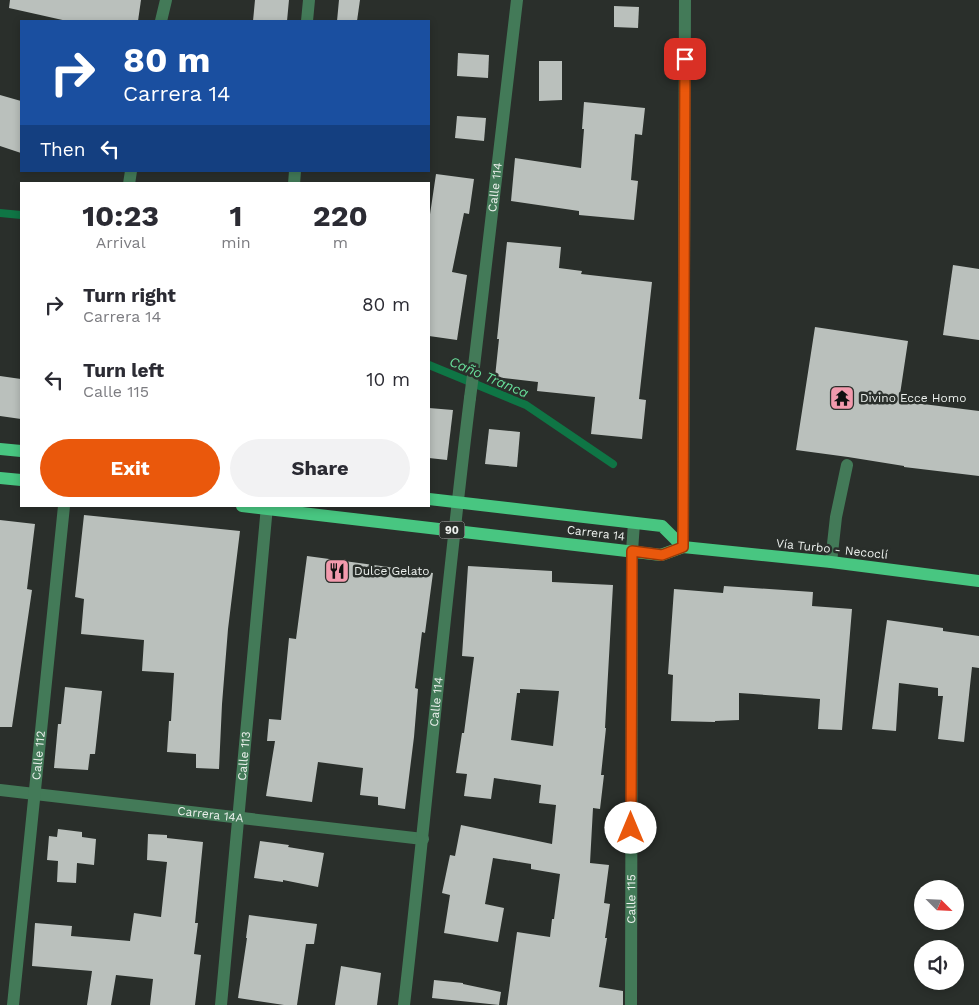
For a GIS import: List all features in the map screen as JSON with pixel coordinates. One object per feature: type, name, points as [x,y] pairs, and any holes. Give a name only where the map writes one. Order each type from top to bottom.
[{"type":"main road","points":[[0,449],[20,451]]},
{"type":"main road","points":[[0,478],[20,480]]},
{"type":"main road","name":"Carrera 14","points":[[266,508],[662,555],[683,547],[662,526],[430,499]]},
{"type":"main road","name":"Vía Turbo - Necoclí","points":[[683,547],[831,562],[979,581]]},
{"type":"street","points":[[161,20],[166,0]]},
{"type":"street","points":[[307,20],[309,0]]},
{"type":"street","name":"Calle 114","points":[[404,1005],[423,839],[457,502],[517,0]]},
{"type":"street","points":[[683,547],[685,0]]},
{"type":"street","points":[[831,562],[836,517],[846,465]]},
{"type":"street","name":"Calle 112","points":[[13,1005],[64,507]]},
{"type":"street","name":"Calle 113","points":[[221,1005],[266,508]]},
{"type":"street","name":"Calle 115","points":[[631,1005],[632,551],[634,523]]},
{"type":"street","name":"Carrera 14A","points":[[0,790],[423,839]]},
{"type":"building","points":[[10,0],[141,0],[138,20],[63,20],[9,8]]},
{"type":"building","points":[[255,0],[289,0],[287,20],[253,20]]},
{"type":"building","points":[[339,0],[360,0],[357,20],[337,20]]},
{"type":"building","points":[[614,6],[639,7],[638,28],[614,27]]},
{"type":"building","points":[[458,53],[489,55],[488,78],[457,76]]},
{"type":"building","points":[[539,61],[562,61],[562,100],[539,101]]},
{"type":"building","points":[[0,95],[20,101],[20,153],[0,146]]},
{"type":"building","points":[[584,102],[645,108],[642,135],[635,134],[631,180],[638,181],[634,220],[579,215],[579,211],[511,201],[515,158],[581,168]]},
{"type":"building","points":[[457,116],[486,118],[484,141],[455,138]]},
{"type":"building","points":[[436,174],[474,179],[469,214],[464,213],[452,272],[467,275],[457,340],[430,336],[430,214]]},
{"type":"building","points":[[507,242],[561,247],[559,268],[582,271],[581,274],[652,282],[639,399],[646,400],[642,439],[591,434],[595,397],[537,391],[538,382],[495,377]]},
{"type":"building","points":[[953,265],[979,269],[979,340],[943,335]]},
{"type":"building","points":[[815,327],[908,341],[899,401],[979,411],[979,476],[904,467],[796,450]]},
{"type":"building","points":[[0,376],[20,379],[20,419],[0,416]]},
{"type":"building","points":[[430,408],[453,410],[447,460],[430,458]]},
{"type":"building","points":[[489,429],[520,432],[517,467],[485,464]]},
{"type":"building","points":[[84,515],[240,531],[228,629],[219,769],[196,768],[196,754],[167,752],[174,673],[142,671],[144,640],[81,634],[84,599],[75,597]]},
{"type":"building","points":[[0,520],[35,524],[27,589],[32,590],[12,727],[0,727]]},
{"type":"building","points":[[307,556],[433,573],[425,633],[422,632],[415,688],[418,689],[405,809],[378,805],[378,797],[360,795],[363,768],[318,762],[312,802],[266,796],[275,741],[267,741],[269,719],[281,720],[289,638],[296,639]]},
{"type":"building","points":[[468,566],[552,571],[552,582],[613,585],[606,728],[601,775],[604,775],[600,809],[593,808],[590,863],[609,865],[604,903],[610,904],[599,987],[623,991],[623,1005],[507,1005],[517,932],[550,937],[560,874],[531,869],[531,864],[493,858],[485,904],[504,908],[498,942],[444,933],[450,895],[442,893],[450,855],[455,856],[461,825],[552,844],[556,805],[539,803],[541,785],[494,778],[491,799],[464,796],[467,774],[456,773],[462,733],[464,733],[474,657],[462,656]],"holes":[[[520,689],[559,691],[553,746],[511,740],[517,693],[520,693]]]},
{"type":"building","points":[[724,586],[813,592],[812,606],[852,609],[842,730],[818,729],[820,699],[739,693],[739,720],[715,722],[671,721],[673,675],[668,674],[674,589],[723,593]]},
{"type":"building","points":[[887,620],[943,628],[943,631],[979,636],[979,668],[972,667],[964,742],[938,739],[943,696],[938,696],[938,688],[899,683],[896,731],[872,729]]},
{"type":"building","points":[[65,687],[102,691],[95,754],[90,754],[88,770],[54,768],[58,724],[61,724]]},
{"type":"building","points":[[58,829],[82,832],[82,837],[96,839],[94,865],[77,863],[76,883],[57,882],[58,861],[47,860],[49,836],[57,837]]},
{"type":"building","points":[[148,834],[167,835],[167,838],[203,842],[195,923],[198,923],[194,954],[201,955],[195,1005],[150,1005],[153,979],[116,975],[111,1005],[87,1005],[92,971],[32,966],[35,923],[72,926],[71,936],[130,941],[134,913],[161,917],[167,862],[147,860]]},
{"type":"building","points":[[260,841],[324,853],[318,887],[283,880],[283,882],[254,878]]},
{"type":"building","points":[[249,915],[317,924],[314,944],[306,944],[297,1005],[284,1005],[238,998]]},
{"type":"building","points":[[341,966],[381,973],[377,1005],[335,1005]]},
{"type":"building","points":[[434,980],[463,983],[501,992],[499,1005],[432,998]]},
{"type":"waterway","name":"Caño Tranca","points":[[0,213],[20,215]]},
{"type":"waterway","name":"Caño Tranca","points":[[430,365],[526,405],[613,464]]},
{"type":"place","name":"Divino Ecce Homo","points":[[842,398]]},
{"type":"place","name":"Dulce Gelato","points":[[337,571]]},
{"type":"route","points":[[631,828],[632,551],[662,555],[683,547],[685,59]]}]
